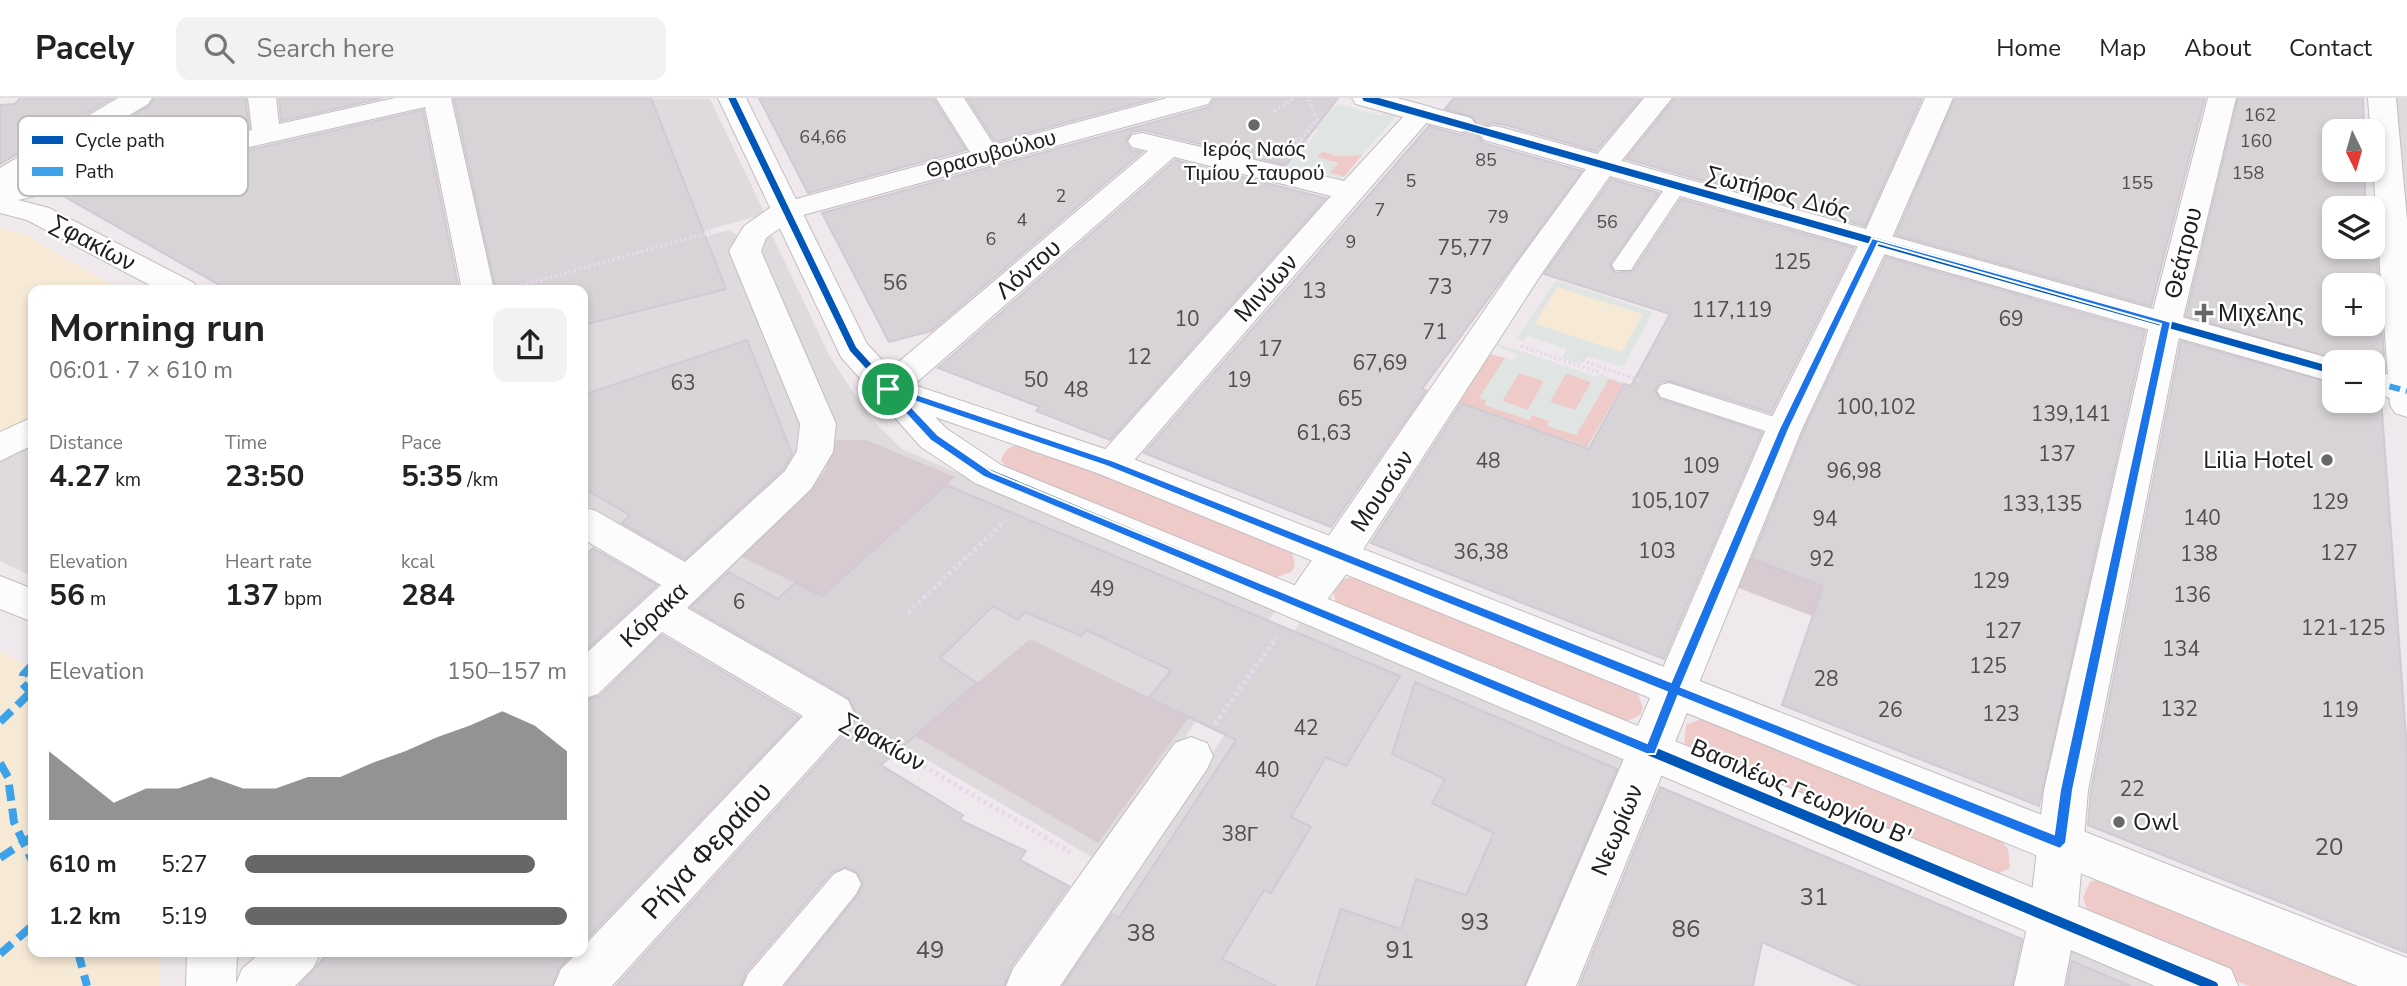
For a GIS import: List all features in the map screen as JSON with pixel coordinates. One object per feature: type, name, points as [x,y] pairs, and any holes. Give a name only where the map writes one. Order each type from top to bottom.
[{"type":"street","points":[[107,116],[138,98]]},
{"type":"street","points":[[262,98],[266,134]]},
{"type":"street","points":[[248,138],[431,98]]},
{"type":"street","points":[[437,98],[477,285]]},
{"type":"street","name":"Βασιλέως Γεωργίου Β'","points":[[732,98],[853,349],[934,438],[988,474],[2213,986]]},
{"type":"street","points":[[950,98],[986,154]]},
{"type":"street","name":"Θρασυβούλου","points":[[725,548],[798,480],[815,452],[818,438],[818,424],[745,251],[746,244],[756,230],[785,211],[1198,98]]},
{"type":"street","points":[[1366,98],[1461,124]]},
{"type":"street","name":"Μουσών","points":[[1301,605],[1339,555],[1491,331],[1528,270],[1604,164],[1658,98]]},
{"type":"street","name":"Νεωρίων","points":[[1551,986],[1784,429],[1876,240],[1939,98]]},
{"type":"street","name":"Θεάτρου","points":[[2039,986],[2053,919],[2066,790],[2166,322],[2222,98]]},
{"type":"street","points":[[2382,98],[2407,396],[2385,387]]},
{"type":"street","name":"Μινύων","points":[[1110,464],[1421,113]]},
{"type":"street","points":[[1106,123],[1140,140],[1167,149],[1352,192]]},
{"type":"street","name":"Σωτήρος Διός","points":[[1494,134],[2322,368]]},
{"type":"street","name":"Λόντου","points":[[888,389],[1167,149]]},
{"type":"street","points":[[0,182],[18,168]]},
{"type":"street","points":[[0,195],[18,191]]},
{"type":"street","name":"Σφακίων","points":[[0,204],[38,214],[173,285]]},
{"type":"street","name":"Βασιλέως Γεωργίου Β'","points":[[888,389],[1110,464],[2407,982]]},
{"type":"street","points":[[0,448],[28,432]]},
{"type":"street","points":[[588,528],[688,583]]},
{"type":"street","name":"Κόρακα","points":[[588,677],[725,548]]},
{"type":"street","name":"Σφακίων","points":[[659,611],[833,713]]},
{"type":"street","name":"Ρήγα Φεραίου","points":[[579,986],[833,713]]},
{"type":"street","points":[[1031,986],[1191,757]]},
{"type":"street","points":[[211,986],[212,957]]},
{"type":"street","points":[[260,986],[291,957]]},
{"type":"lane","points":[[1623,265],[1677,185]]},
{"type":"lane","points":[[1670,391],[1784,429]]},
{"type":"lane","points":[[760,986],[845,884]]},
{"type":"path","points":[[1274,111],[1295,98]]},
{"type":"path","points":[[1308,98],[1317,120],[1297,140],[1309,142]]},
{"type":"path","points":[[523,285],[785,211]]},
{"type":"path","points":[[1517,345],[1597,372],[1600,367]]},
{"type":"path","points":[[1585,356],[1582,360],[1628,377]]},
{"type":"path","points":[[908,613],[1034,494]]},
{"type":"path","points":[[1191,757],[1301,605]]},
{"type":"shaded area","points":[[153,98],[248,98],[252,133],[248,134],[248,116],[123,116]]},
{"type":"shaded area","points":[[450,98],[710,99],[765,214],[511,285],[492,285]]},
{"type":"shaded area","points":[[2390,98],[2407,98],[2407,359]]},
{"type":"shaded area","points":[[1338,104],[1380,116],[1386,110],[1399,113],[1362,155],[1337,156],[1322,150],[1316,156],[1338,164],[1329,173],[1344,177],[1342,179],[1277,163],[1285,152],[1299,155],[1319,130],[1305,127],[1321,106],[1332,110]]},
{"type":"shaded area","points":[[1322,151],[1337,156],[1362,155],[1344,177],[1329,173],[1338,163],[1316,157]]},
{"type":"shaded area","points":[[0,228],[25,234],[111,285],[28,285],[28,423],[0,438]]},
{"type":"shaded area","points":[[729,230],[737,235],[731,253],[802,428],[799,451],[784,475],[688,564],[588,506],[588,285],[532,285]]},
{"type":"shaded area","points":[[771,233],[830,357],[872,420],[902,449],[1276,610],[1097,860],[847,713],[853,706],[684,607],[812,485],[824,469],[835,437],[835,421],[760,249],[760,243]]},
{"type":"shaded area","points":[[1556,280],[1653,312],[1623,367],[1585,356],[1579,364],[1562,358],[1567,349],[1527,336],[1523,342],[1516,339]],"holes":[[[1557,287],[1643,314],[1622,352],[1534,324]]]},
{"type":"shaded area","points":[[1557,287],[1643,314],[1622,352],[1534,324]]},
{"type":"shaded area","points":[[1496,343],[1598,377],[1600,374],[1625,383],[1589,448],[1456,401]],"holes":[[[1495,346],[1518,354],[1513,361],[1505,358],[1479,398],[1487,401],[1485,405],[1529,420],[1532,415],[1550,420],[1547,426],[1576,435],[1609,379],[1623,384],[1587,447],[1457,401]],[[1519,373],[1544,381],[1528,410],[1502,401]],[[1566,373],[1591,382],[1575,410],[1550,402]]]},
{"type":"shaded area","points":[[1490,354],[1505,358],[1480,398],[1487,401],[1485,405],[1529,420],[1532,415],[1550,421],[1547,425],[1576,435],[1609,378],[1624,383],[1587,447],[1456,401]]},
{"type":"shaded area","points":[[1519,373],[1544,381],[1528,410],[1502,401]]},
{"type":"shaded area","points":[[1566,373],[1591,382],[1576,411],[1550,402]]},
{"type":"shaded area","points":[[836,440],[866,440],[955,477],[822,596],[740,556],[814,485],[826,469]]},
{"type":"shaded area","points":[[1024,443],[1292,552],[1295,566],[1291,572],[1274,578],[1009,471],[1001,460],[1003,456],[1010,448]]},
{"type":"shaded area","points":[[28,445],[28,575],[0,561],[0,461]]},
{"type":"shaded area","points":[[1747,557],[1898,614],[1888,645],[1736,587]]},
{"type":"shaded area","points":[[1354,577],[1637,691],[1643,708],[1640,715],[1623,723],[1336,604],[1333,589],[1344,579]]},
{"type":"shaded area","points":[[1301,621],[1627,759],[1528,986],[1055,986]]},
{"type":"shaded area","points":[[1030,639],[1189,717],[1098,843],[915,736]]},
{"type":"shaded area","points":[[0,651],[28,666],[28,957],[159,957],[159,986],[0,986]]},
{"type":"shaded area","points":[[1703,718],[2000,839],[2008,849],[2010,868],[1993,876],[1691,751],[1684,742],[1686,725]]},
{"type":"shaded area","points":[[2100,879],[2371,986],[2249,986],[2107,927],[2087,909],[2083,898],[2090,882]]},
{"type":"shaded area","points":[[2056,941],[2163,986],[2047,986]]},
{"type":"building","points":[[20,98],[113,98],[82,116],[18,116],[18,153],[0,164],[0,105],[15,104]]},
{"type":"building","points":[[155,98],[245,98],[247,116],[132,116],[149,106]]},
{"type":"building","points":[[279,98],[383,98],[281,121]]},
{"type":"building","points":[[454,98],[651,98],[726,289],[588,324],[588,285],[495,285]]},
{"type":"building","points":[[759,98],[933,98],[966,150],[808,193]]},
{"type":"building","points":[[967,98],[1157,98],[995,142]]},
{"type":"building","points":[[1215,98],[1338,98],[1286,165],[1143,130],[1131,132],[1126,142],[1131,150],[1142,152],[931,331],[889,342],[822,213],[1209,107]]},
{"type":"building","points":[[1454,98],[1641,98],[1596,151],[1505,125],[1493,123],[1482,127],[1478,135],[1483,143],[1582,171],[1422,389],[1426,391],[1331,527],[1144,453],[1429,126],[1460,135],[1473,131],[1477,125],[1473,117],[1445,109]]},
{"type":"building","points":[[1675,98],[1922,98],[1865,226],[1626,159]]},
{"type":"building","points":[[1955,98],[2205,98],[2151,306],[1896,235]]},
{"type":"building","points":[[2238,98],[2363,98],[2364,119],[2322,119],[2322,182],[2365,182],[2365,196],[2322,196],[2322,259],[2377,259],[2378,273],[2322,273],[2322,336],[2383,336],[2384,350],[2322,350],[2322,355],[2186,316]]},
{"type":"building","points":[[423,110],[458,285],[219,285],[65,197],[248,196],[248,150]]},
{"type":"building","points":[[1175,160],[1326,198],[1110,440],[1036,411],[1040,407],[938,368]]},
{"type":"building","points":[[1611,179],[1659,193],[1610,264],[1615,273],[1633,271],[1681,199],[1854,248],[1771,413],[1670,381],[1660,382],[1655,390],[1660,399],[1762,432],[1664,659],[1371,543],[1461,403],[1589,449],[1624,384],[1631,386],[1670,314],[1544,274]]},
{"type":"building","points":[[1886,257],[2145,331],[2039,806],[1782,705],[1823,586],[1752,559],[1804,430]]},
{"type":"building","points":[[747,340],[792,454],[783,469],[685,559],[622,523],[630,515],[588,491],[588,393]]},
{"type":"building","points":[[2181,341],[2322,381],[2322,413],[2382,413],[2407,750],[2407,953],[2088,825],[2091,790]]},
{"type":"building","points":[[946,485],[1400,676],[1346,766],[1326,757],[1291,817],[1311,827],[1271,893],[1264,890],[1222,959],[1276,986],[1063,986],[1112,914],[1119,918],[1236,740],[1149,698],[1171,670],[1086,630],[1081,636],[1025,612],[1018,620],[993,606],[940,658],[977,683],[881,765],[963,815],[960,820],[1026,851],[1020,860],[1069,886],[1011,967],[1004,986],[785,986],[858,895],[863,883],[857,872],[846,867],[832,872],[746,972],[741,986],[616,986],[850,728],[856,714],[849,698],[691,607],[729,572],[778,599],[795,583],[822,596]]},
{"type":"building","points":[[593,548],[657,585],[588,648],[588,553]]},
{"type":"building","points":[[662,635],[799,717],[588,938],[588,700],[600,696]]},
{"type":"building","points":[[1415,682],[1617,769],[1524,986],[1316,986],[1341,909],[1401,929],[1416,879],[1466,895],[1494,833],[1432,803],[1445,779],[1392,754]]},
{"type":"building","points":[[1660,787],[2022,939],[2012,986],[1860,986],[1762,942],[1753,986],[1579,986]]},
{"type":"building","points":[[325,957],[569,957],[559,968],[552,986],[299,986]]},
{"type":"building","points":[[2072,961],[2130,986],[2067,986]]},
{"type":"marked path","points":[[2385,385],[2407,391]]},
{"type":"marked path","points":[[28,670],[23,675],[22,683],[28,690]]},
{"type":"marked path","points":[[0,722],[28,695]]},
{"type":"marked path","points":[[0,763],[8,777],[14,822],[28,852]]},
{"type":"marked path","points":[[0,858],[28,839]]},
{"type":"marked path","points":[[0,954],[28,929]]},
{"type":"marked path","points":[[79,957],[87,986]]},
{"type":"cycle path","points":[[732,98],[853,349],[934,438],[988,474],[2213,986]]},
{"type":"cycle path","points":[[1366,98],[2322,368]]},
{"type":"place","name":"Ιερός Ναός Τιμίου Σταυρού","points":[[1254,125]]},
{"type":"place","name":"Μιχελης","points":[[2204,313]]},
{"type":"place","name":"Lilia Hotel","points":[[2327,460]]},
{"type":"place","name":"Owl","points":[[2119,822]]},
{"type":"route","points":[[888,389],[934,438],[988,474],[1650,751],[1674,689],[1784,429],[1876,240],[2166,322],[2066,790],[2060,843],[1674,689],[1339,555],[1110,464],[888,389]]}]
